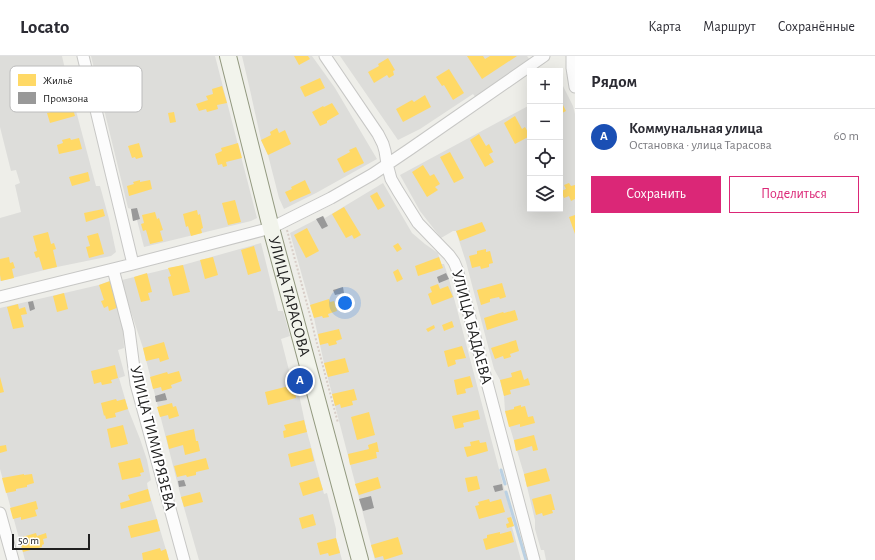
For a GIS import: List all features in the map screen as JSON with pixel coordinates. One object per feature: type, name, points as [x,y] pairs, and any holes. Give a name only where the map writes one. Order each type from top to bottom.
[{"type":"street","points":[[83,56],[85,66]]},
{"type":"street","name":"УЛИЦА ТАРАСОВА","points":[[228,56],[271,228],[360,560]]},
{"type":"street","name":"УЛИЦА БАДАЕВА","points":[[325,56],[378,134],[383,144],[391,179],[418,223],[454,262],[534,560]]},
{"type":"street","points":[[0,297],[271,228],[331,198],[387,164],[544,56]]},
{"type":"street","points":[[572,56],[575,86]]},
{"type":"street","points":[[96,112],[133,264]]},
{"type":"street","name":"УЛИЦА ТИМИРЯЗЕВА","points":[[113,269],[129,330],[136,384],[184,560]]},
{"type":"street","points":[[0,513],[13,560]]},
{"type":"shaded area","points":[[0,56],[62,56],[64,66],[10,66],[10,112],[76,112],[96,186],[100,186],[116,252],[111,256],[0,281],[0,218],[21,212],[15,185],[20,183],[16,170],[11,171],[0,127]]},
{"type":"shaded area","points":[[91,56],[215,56],[257,218],[251,221],[144,247],[137,220],[133,221],[131,209],[128,208],[105,112],[142,112],[142,66],[93,66]]},
{"type":"shaded area","points":[[242,56],[312,56],[335,88],[377,159],[284,209],[279,198],[268,155],[261,140]]},
{"type":"shaded area","points":[[340,56],[527,56],[530,60],[477,99],[473,94],[420,129],[398,140]]},
{"type":"shaded area","points":[[563,86],[573,106],[575,114],[575,560],[546,560],[544,550],[541,550],[535,529],[535,520],[524,474],[505,411],[504,396],[500,380],[494,369],[466,262],[456,231],[453,231],[441,238],[420,211],[400,175],[527,107],[527,212],[563,212]]},
{"type":"shaded area","points":[[383,183],[412,233],[438,253],[441,264],[444,264],[514,526],[512,527],[521,560],[375,560],[324,363],[314,318],[290,233],[323,216],[325,218]]},
{"type":"shaded area","points":[[261,243],[278,311],[283,311],[290,336],[281,339],[294,390],[298,390],[307,432],[324,494],[327,493],[342,560],[199,560],[181,497],[143,348],[127,300],[122,280]]},
{"type":"shaded area","points":[[110,281],[119,307],[123,328],[124,348],[118,350],[125,376],[119,378],[128,409],[147,460],[151,480],[147,483],[148,489],[169,560],[25,560],[0,469],[0,308],[99,285]]},
{"type":"building: Жильё","points":[[294,56],[308,56],[310,59],[299,65]]},
{"type":"building: Жильё","points":[[467,56],[483,56],[485,59],[490,56],[517,56],[482,79]]},
{"type":"building: Жильё","points":[[388,58],[395,70],[393,71],[394,75],[389,78],[387,75],[374,83],[368,72],[379,66],[378,64]]},
{"type":"building: Жильё","points":[[449,69],[464,93],[453,100],[444,85],[442,86],[436,77]]},
{"type":"building: Жильё","points":[[320,78],[325,88],[305,97],[300,87]]},
{"type":"building: Жильё","points":[[222,86],[227,103],[217,105],[218,109],[207,112],[206,109],[199,111],[196,104],[208,100],[206,96],[213,94],[212,89]]},
{"type":"building: Жильё","points":[[425,95],[431,107],[403,122],[396,109],[412,100],[414,102]]},
{"type":"building: Жильё","points":[[332,103],[339,114],[327,121],[327,123],[320,126],[312,112]]},
{"type":"building: Жильё","points":[[563,105],[566,111],[563,112]]},
{"type":"building: Жильё","points":[[74,112],[75,116],[50,123],[47,113]]},
{"type":"building: Жильё","points":[[174,112],[176,122],[170,123],[168,113]]},
{"type":"building: Жильё","points":[[515,116],[522,129],[525,127],[527,131],[527,138],[515,144],[504,123]]},
{"type":"building: Жильё","points":[[277,128],[279,133],[285,130],[291,144],[268,155],[261,140],[271,135],[270,132]]},
{"type":"building: Жильё","points":[[479,134],[486,146],[489,144],[493,152],[489,154],[494,162],[485,167],[470,140]]},
{"type":"building: Жильё","points":[[70,138],[71,140],[79,138],[82,149],[59,154],[57,145],[63,143],[62,140]]},
{"type":"building: Жильё","points":[[139,143],[143,157],[136,159],[135,157],[132,158],[128,146]]},
{"type":"building: Жильё","points":[[238,143],[242,158],[226,162],[227,166],[223,167],[222,164],[218,165],[215,154],[222,151],[221,148]]},
{"type":"building: Жильё","points":[[356,147],[364,163],[344,173],[337,159],[350,152],[349,150]]},
{"type":"building: Жильё","points":[[450,152],[464,178],[454,183],[440,157]]},
{"type":"building: Жильё","points":[[423,165],[430,176],[434,174],[440,184],[435,187],[438,190],[427,197],[412,172]]},
{"type":"building: Жильё","points":[[88,172],[90,181],[72,186],[69,177]]},
{"type":"building: Жильё","points":[[140,180],[140,182],[150,180],[152,189],[129,196],[127,186]]},
{"type":"building: Жильё","points":[[305,180],[311,193],[290,202],[285,192],[292,189],[291,187]]},
{"type":"building: Жильё","points":[[569,183],[571,186],[575,185],[575,199],[571,201],[569,196],[564,198],[563,190],[566,189],[564,185]]},
{"type":"building: Жильё","points":[[377,192],[385,206],[378,210],[370,196]]},
{"type":"building: Жильё","points":[[235,200],[241,222],[228,225],[222,203]]},
{"type":"building: Жильё","points":[[344,207],[361,235],[354,239],[352,235],[346,238],[332,214]]},
{"type":"building: Жильё","points":[[103,209],[105,216],[86,222],[84,213]]},
{"type":"building: Жильё","points":[[197,210],[198,215],[200,214],[203,228],[201,229],[202,233],[191,236],[188,226],[186,227],[183,214]]},
{"type":"building: Жильё","points":[[155,212],[157,219],[159,218],[163,230],[160,231],[163,241],[150,244],[146,230],[143,231],[141,224],[144,223],[142,215]]},
{"type":"building: Жильё","points":[[575,215],[575,234],[569,217]]},
{"type":"building: Жильё","points":[[482,222],[486,231],[460,241],[456,231]]},
{"type":"building: Жильё","points":[[307,228],[319,251],[306,258],[294,235]]},
{"type":"building: Жильё","points":[[48,232],[51,244],[54,243],[56,249],[53,250],[57,267],[43,270],[39,257],[36,258],[34,252],[37,251],[33,236]]},
{"type":"building: Жильё","points":[[98,233],[104,254],[89,258],[86,247],[90,246],[87,236]]},
{"type":"building: Жильё","points":[[398,243],[402,249],[397,252],[393,246]]},
{"type":"building: Жильё","points":[[254,246],[261,271],[248,275],[241,250]]},
{"type":"building: Жильё","points":[[486,249],[486,252],[490,251],[493,263],[489,264],[489,267],[481,269],[480,266],[472,268],[469,256],[477,254],[477,251]]},
{"type":"building: Жильё","points":[[9,257],[10,263],[13,262],[15,268],[12,269],[14,278],[1,281],[0,259]]},
{"type":"building: Жильё","points":[[213,257],[218,275],[205,279],[200,260]]},
{"type":"building: Жильё","points":[[439,257],[443,268],[418,276],[415,266]]},
{"type":"building: Жильё","points":[[183,265],[190,292],[173,296],[168,277],[171,276],[168,268]]},
{"type":"building: Жильё","points":[[398,269],[403,279],[397,282],[393,272]]},
{"type":"building: Жильё","points":[[147,273],[152,292],[148,293],[150,300],[141,302],[134,277]]},
{"type":"building: Жильё","points":[[110,281],[119,307],[109,311],[108,306],[104,308],[101,301],[104,300],[99,285]]},
{"type":"building: Жильё","points":[[502,283],[506,297],[500,299],[499,297],[490,299],[490,302],[481,305],[477,290]]},
{"type":"building: Жильё","points":[[438,284],[440,289],[448,286],[453,297],[432,305],[428,294],[432,292],[430,287]]},
{"type":"building: Жильё","points":[[64,293],[68,309],[57,312],[53,296]]},
{"type":"building: Жильё","points":[[329,299],[330,302],[334,301],[337,311],[328,314],[329,317],[323,318],[322,316],[314,318],[310,305]]},
{"type":"building: Жильё","points":[[18,304],[19,309],[25,307],[27,314],[21,315],[24,327],[13,329],[7,307]]},
{"type":"building: Жильё","points":[[515,310],[518,320],[487,330],[484,318]]},
{"type":"building: Жильё","points":[[452,321],[454,327],[444,331],[442,325]]},
{"type":"building: Жильё","points":[[434,325],[435,328],[428,332],[426,329]]},
{"type":"building: Жильё","points":[[339,329],[342,339],[336,341],[337,344],[329,346],[328,343],[320,345],[318,334]]},
{"type":"building: Жильё","points":[[516,340],[519,351],[510,354],[511,357],[504,359],[503,356],[495,359],[491,348]]},
{"type":"building: Жильё","points":[[164,342],[169,359],[160,362],[159,358],[146,361],[143,348]]},
{"type":"building: Жильё","points":[[462,346],[466,358],[455,360],[456,364],[448,367],[444,351]]},
{"type":"building: Жильё","points":[[345,358],[349,372],[328,377],[324,363]]},
{"type":"building: Жильё","points":[[115,365],[118,378],[111,380],[112,383],[102,385],[101,382],[94,384],[91,371]]},
{"type":"building: Жильё","points":[[521,370],[524,380],[528,378],[530,385],[510,390],[511,394],[504,396],[500,380],[512,377],[511,373]]},
{"type":"building: Жильё","points":[[179,371],[182,381],[171,385],[172,388],[162,391],[161,387],[153,389],[150,377],[167,372],[168,374]]},
{"type":"building: Жильё","points":[[470,376],[473,387],[465,389],[466,393],[457,395],[454,380]]},
{"type":"building: Жильё","points":[[0,377],[4,392],[0,393]]},
{"type":"building: Жильё","points":[[293,385],[296,398],[268,405],[265,392]]},
{"type":"building: Жильё","points":[[354,389],[357,400],[352,401],[353,405],[341,408],[340,404],[335,406],[332,394]]},
{"type":"building: Жильё","points":[[116,399],[117,401],[125,399],[128,409],[115,413],[116,417],[106,419],[101,403]]},
{"type":"building: Жильё","points":[[172,403],[173,407],[176,406],[179,416],[169,419],[168,415],[160,417],[157,407]]},
{"type":"building: Жильё","points":[[521,405],[521,407],[525,406],[528,417],[533,416],[535,423],[520,427],[520,424],[509,427],[505,411],[514,409],[514,407]]},
{"type":"building: Жильё","points":[[478,410],[480,419],[463,423],[464,427],[455,429],[452,416]]},
{"type":"building: Жильё","points":[[369,412],[375,435],[357,440],[351,417]]},
{"type":"building: Жильё","points":[[304,420],[307,432],[284,438],[283,431],[286,430],[284,425]]},
{"type":"building: Жильё","points":[[123,425],[128,444],[111,448],[107,429]]},
{"type":"building: Жильё","points":[[194,429],[196,441],[198,441],[200,451],[185,455],[183,445],[169,449],[166,436]]},
{"type":"building: Жильё","points":[[534,435],[538,450],[533,451],[532,446],[516,451],[514,440]]},
{"type":"building: Жильё","points":[[479,440],[480,443],[486,442],[488,451],[467,457],[464,447],[471,446],[470,442]]},
{"type":"building: Жильё","points":[[377,442],[379,452],[376,452],[377,458],[350,465],[348,454],[369,449],[368,445]]},
{"type":"building: Жильё","points":[[6,445],[7,451],[0,453],[0,446]]},
{"type":"building: Жильё","points":[[311,448],[314,461],[291,467],[288,454]]},
{"type":"building: Жильё","points":[[140,458],[144,472],[140,473],[141,476],[122,480],[118,463]]},
{"type":"building: Жильё","points":[[206,458],[209,469],[196,472],[196,475],[177,477],[174,466]]},
{"type":"building: Жильё","points":[[546,468],[550,481],[527,487],[524,474]]},
{"type":"building: Жильё","points":[[32,474],[34,483],[27,485],[27,487],[16,489],[16,491],[6,493],[2,478]]},
{"type":"building: Жильё","points":[[477,476],[480,489],[468,492],[465,478]]},
{"type":"building: Жильё","points":[[319,477],[323,490],[303,496],[299,483]]},
{"type":"building: Жильё","points":[[378,477],[381,488],[359,495],[355,484]]},
{"type":"building: Жильё","points":[[148,489],[151,501],[121,509],[120,503],[130,500],[128,495]]},
{"type":"building: Жильё","points":[[200,492],[203,502],[184,507],[181,497]]},
{"type":"building: Жильё","points":[[551,494],[555,510],[552,510],[553,513],[543,516],[542,513],[536,515],[532,499]]},
{"type":"building: Жильё","points":[[489,499],[490,502],[501,499],[505,512],[479,519],[475,506],[479,505],[478,502]]},
{"type":"building: Жильё","points":[[36,501],[38,509],[35,510],[37,516],[21,520],[21,517],[13,519],[10,508]]},
{"type":"building: Жильё","points":[[313,514],[316,525],[302,529],[299,518]]},
{"type":"building: Жильё","points":[[511,517],[514,526],[507,528],[506,524],[509,523],[507,518]]},
{"type":"building: Жильё","points":[[157,519],[160,531],[131,538],[128,526]]},
{"type":"building: Жильё","points":[[511,531],[514,542],[486,550],[483,539],[487,538],[487,535]]},
{"type":"building: Жильё","points":[[36,533],[37,536],[46,533],[47,538],[43,539],[44,544],[42,547],[23,552],[19,538]]},
{"type":"building: Жильё","points":[[398,537],[403,554],[384,560],[383,556],[375,558],[371,545]]},
{"type":"building: Жильё","points":[[336,538],[340,553],[329,556],[328,553],[320,555],[317,543]]},
{"type":"building: Жильё","points":[[160,548],[161,551],[166,549],[169,560],[143,560],[142,553]]},
{"type":"building: Промзона","points":[[137,208],[140,219],[133,221],[131,209]]},
{"type":"building: Промзона","points":[[323,216],[328,226],[322,229],[316,219]]},
{"type":"building: Промзона","points":[[446,273],[449,279],[439,283],[437,277]]},
{"type":"building: Промзона","points":[[343,287],[344,293],[335,295],[333,290]]},
{"type":"building: Промзона","points":[[33,301],[35,309],[30,311],[28,302]]},
{"type":"building: Промзона","points":[[165,393],[167,400],[156,402],[155,396]]},
{"type":"building: Промзона","points":[[184,480],[186,486],[179,487],[178,481]]},
{"type":"building: Промзона","points":[[502,484],[503,490],[495,492],[493,486]]},
{"type":"building: Промзона","points":[[371,496],[374,508],[363,511],[359,499]]},
{"type":"waterway","points":[[501,470],[505,484]]},
{"type":"waterway","points":[[506,492],[526,560]]},
{"type":"place","name":"Коммунальная улица","points":[[300,381]]}]
